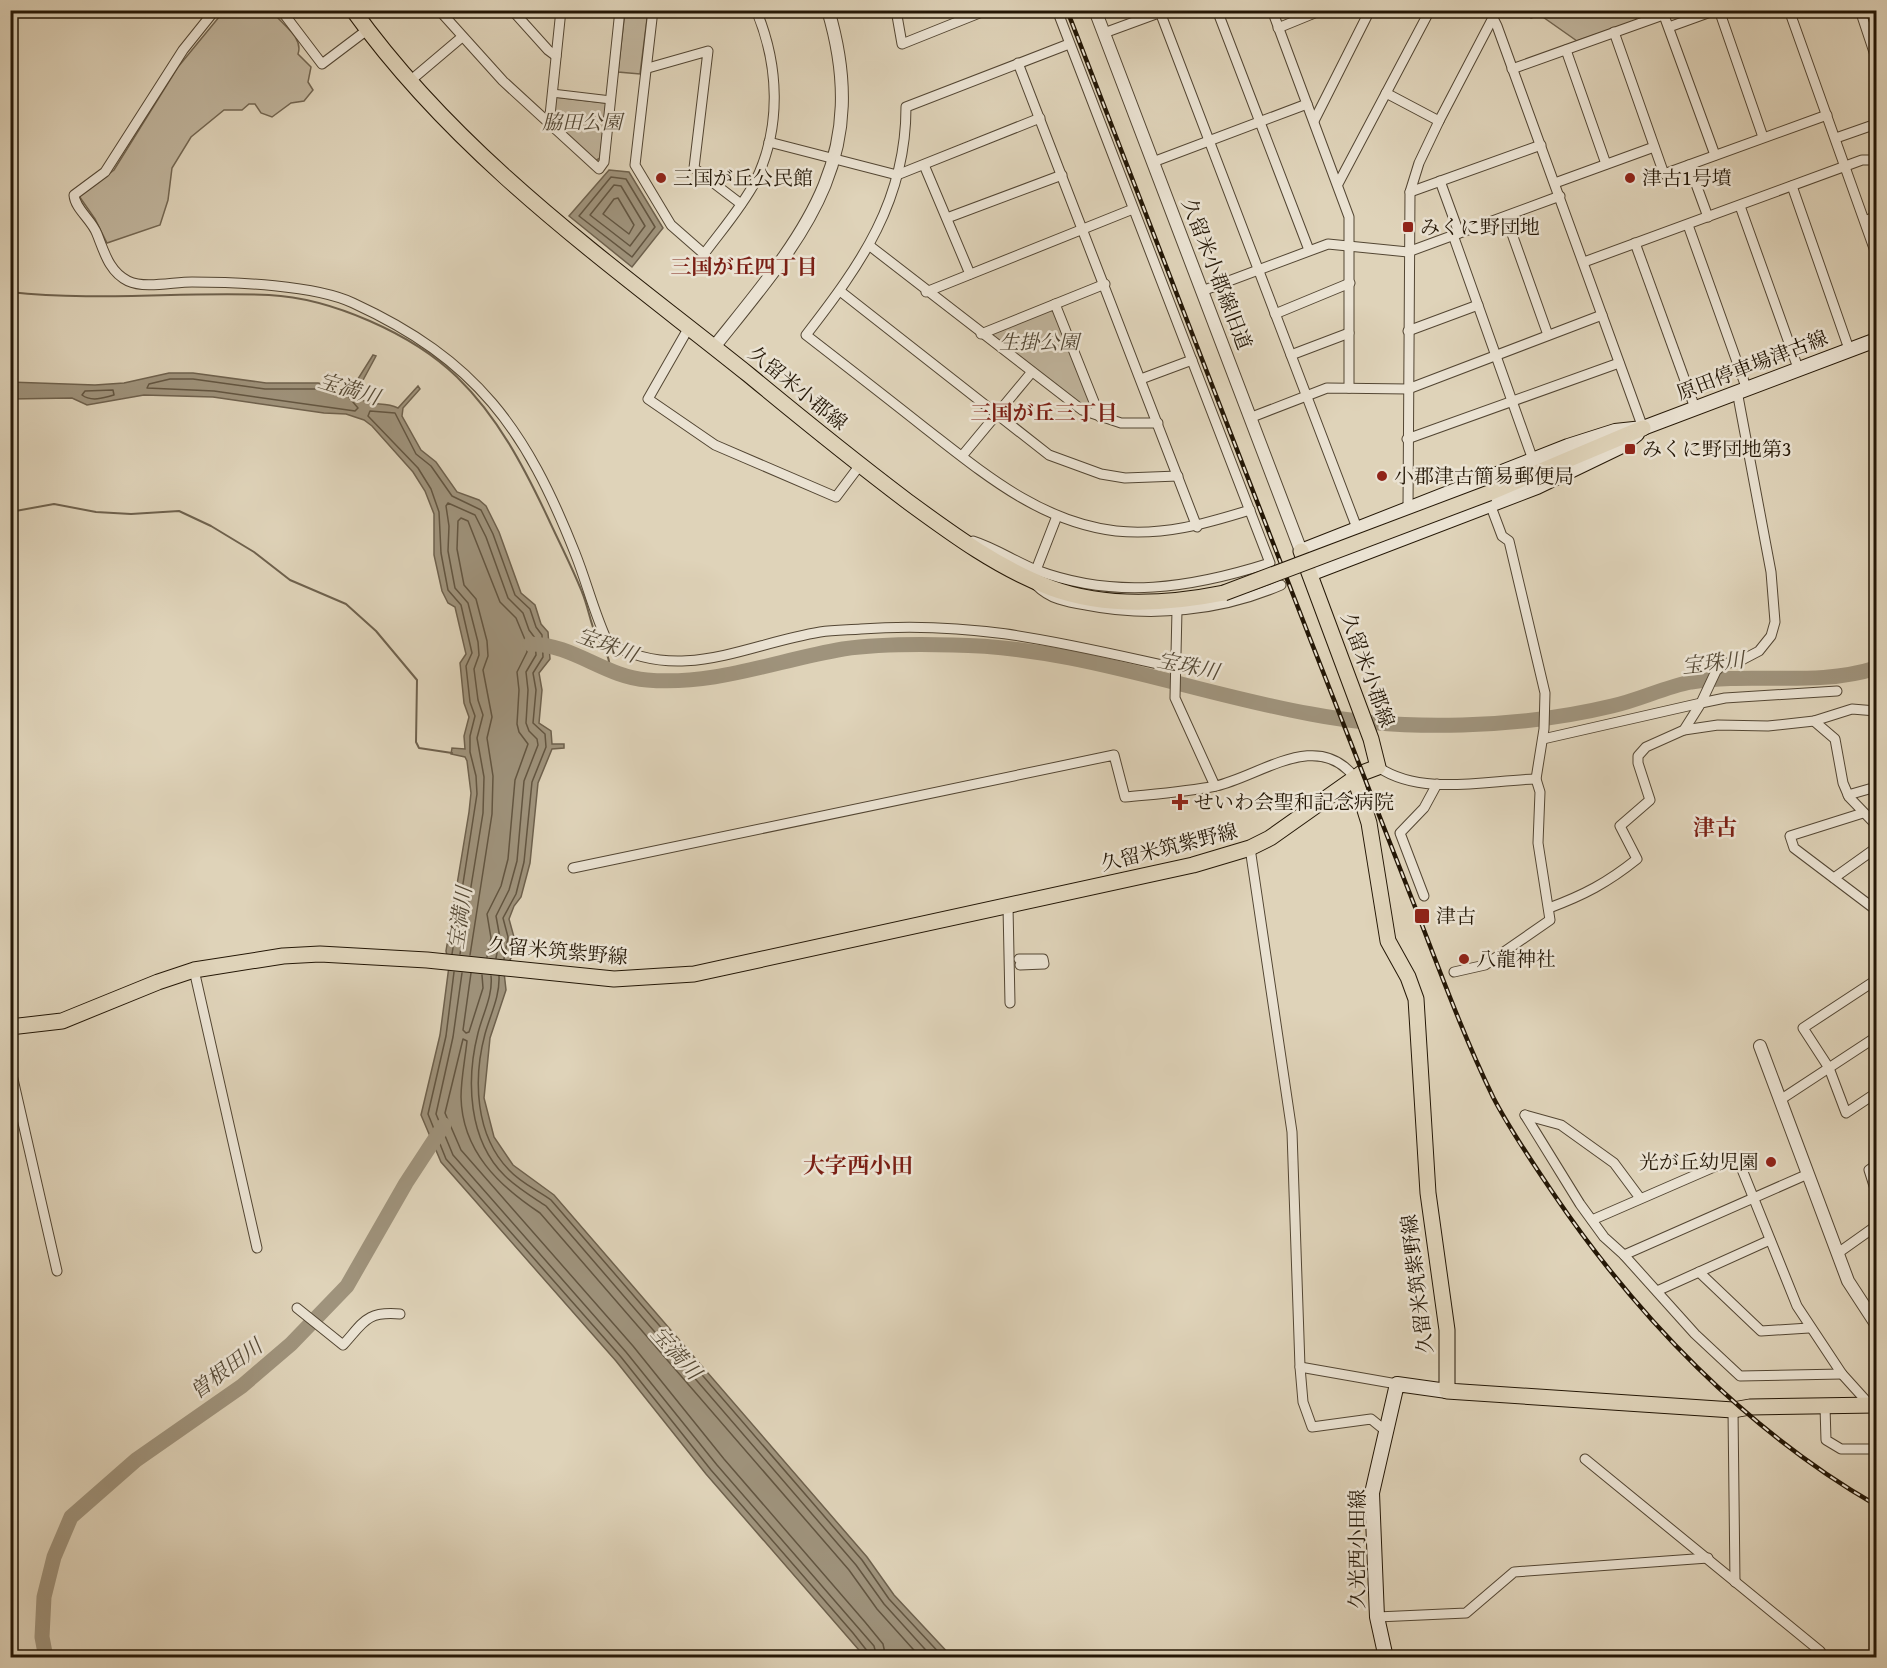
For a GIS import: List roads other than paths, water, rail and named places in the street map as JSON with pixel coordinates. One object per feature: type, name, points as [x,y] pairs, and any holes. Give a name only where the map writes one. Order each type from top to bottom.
[{"type":"main road","name":"久留米小郡線","points":[[353,10],[410,81],[457,132],[524,196],[860,465],[956,537],[1032,573],[1053,588],[1113,600],[1169,601],[1224,593],[1490,499],[1643,428]]},
{"type":"main road","name":"原田停車場津古線","points":[[1301,551],[1533,460],[1615,431],[1643,428],[1876,340]]},
{"type":"main road","points":[[1310,574],[1418,532],[1490,499]]},
{"type":"main road","name":"久留米小郡線","points":[[1301,551],[1371,739],[1378,767]]},
{"type":"main road","points":[[1355,778],[1378,767]]},
{"type":"main road","name":"久留米筑紫野線","points":[[10,1028],[62,1022],[158,982],[194,970],[283,956],[320,954],[427,960],[614,979],[694,974],[1193,865],[1250,848],[1270,838],[1355,778],[1370,823],[1388,941],[1412,986],[1416,999],[1428,1193],[1447,1330],[1447,1391]]},
{"type":"main road","points":[[1397,1384],[1447,1391],[1733,1410],[1750,1407],[1873,1405]]},
{"type":"main road","name":"久光西小田線","points":[[1386,1658],[1377,1617],[1372,1493],[1397,1384]]},
{"type":"street","points":[[215,10],[183,50],[105,172],[74,195],[97,234],[102,254],[119,274],[135,284],[251,285],[310,292],[351,302],[406,330],[449,359],[482,388],[499,409],[540,476],[576,555],[594,614],[608,643],[661,661],[691,662],[822,632],[897,626],[952,627],[1068,642],[1176,671]]},
{"type":"street","points":[[281,10],[322,64],[367,30]]},
{"type":"street","points":[[439,10],[462,37],[549,125],[599,169],[604,162],[620,10]]},
{"type":"street","points":[[512,10],[556,56]]},
{"type":"street","points":[[549,125],[561,10]]},
{"type":"street","points":[[653,10],[635,165],[670,225],[704,254],[755,182],[770,142],[775,100],[774,73],[766,35],[756,10]]},
{"type":"street","points":[[714,347],[797,240],[817,206],[833,160],[842,104],[838,47],[828,10]]},
{"type":"street","points":[[896,10],[902,44],[987,10]]},
{"type":"street","points":[[1032,573],[1128,588],[1192,585],[1227,577],[1270,563],[1057,10]]},
{"type":"street","name":"久留米小郡線旧道","points":[[1095,10],[1252,417],[1301,551]]},
{"type":"street","points":[[1217,10],[1258,123],[1309,250]]},
{"type":"street","points":[[1272,10],[1349,217],[1349,388]]},
{"type":"street","points":[[1278,28],[1322,10]]},
{"type":"street","points":[[1314,121],[1370,10]]},
{"type":"street","points":[[1338,184],[1430,10]]},
{"type":"street","points":[[1669,27],[1717,10],[1763,137]]},
{"type":"street","points":[[1790,10],[1876,254]]},
{"type":"street","points":[[1860,10],[1874,45],[1876,58]]},
{"type":"street","points":[[1104,33],[1162,11],[1257,269],[1357,528]]},
{"type":"street","points":[[1493,13],[1643,428]]},
{"type":"street","points":[[1418,532],[1408,509],[1410,192],[1419,163],[1493,13]]},
{"type":"street","points":[[1512,69],[1663,13],[1715,155]]},
{"type":"street","points":[[1614,32],[1664,174],[1827,115]]},
{"type":"street","points":[[410,81],[462,37]]},
{"type":"street","points":[[1069,44],[906,107],[906,128],[897,175],[891,196],[870,246],[840,291],[806,335],[1006,490],[1057,516],[1115,531],[1148,532],[1197,527],[1250,510]]},
{"type":"street","points":[[1566,50],[1606,164]]},
{"type":"street","points":[[648,68],[708,51],[694,168],[741,204]]},
{"type":"street","points":[[1018,63],[1197,527]]},
{"type":"street","points":[[552,93],[610,100]]},
{"type":"street","points":[[1386,93],[1439,121]]},
{"type":"street","points":[[1153,162],[1307,104]]},
{"type":"street","points":[[770,142],[897,175],[1040,118]]},
{"type":"street","points":[[1836,138],[1876,124]]},
{"type":"street","points":[[1410,192],[1541,145]]},
{"type":"street","points":[[1555,183],[1654,147]]},
{"type":"street","points":[[1584,262],[1862,160],[1876,160]]},
{"type":"street","points":[[924,165],[970,274]]},
{"type":"street","points":[[1689,165],[1708,217]]},
{"type":"street","points":[[947,219],[1062,175]]},
{"type":"street","points":[[1440,181],[1478,305],[1533,460]]},
{"type":"street","points":[[1792,186],[1850,349]]},
{"type":"street","points":[[1202,291],[1328,244],[1408,252],[1560,196]]},
{"type":"street","points":[[1740,206],[1798,368]]},
{"type":"street","points":[[926,292],[1133,209]]},
{"type":"street","points":[[1864,221],[1876,216]]},
{"type":"street","points":[[1506,217],[1548,335]]},
{"type":"street","points":[[1684,730],[1703,699],[1716,671],[1724,664],[1740,661],[1759,651],[1771,636],[1775,622],[1771,572],[1742,389],[1688,225]]},
{"type":"street","points":[[1635,243],[1695,408]]},
{"type":"street","points":[[870,246],[1030,373],[1082,410],[1100,417],[1135,425],[1158,423]]},
{"type":"street","points":[[1275,314],[1350,283]]},
{"type":"street","points":[[981,334],[1105,284]]},
{"type":"street","points":[[840,291],[1049,455],[1092,471],[1125,478],[1178,476]]},
{"type":"street","points":[[1055,304],[1100,417]]},
{"type":"street","points":[[1408,331],[1478,305]]},
{"type":"street","points":[[1252,417],[1327,388],[1408,389],[1602,315]]},
{"type":"street","points":[[688,329],[648,399],[715,445],[836,497],[860,465]]},
{"type":"street","points":[[1291,355],[1349,333]]},
{"type":"street","points":[[1141,379],[1192,360]]},
{"type":"street","points":[[1407,439],[1619,363]]},
{"type":"street","points":[[962,456],[1030,373]]},
{"type":"street","points":[[1454,972],[1485,965],[1550,920],[1538,843],[1540,792],[1536,779],[1544,734],[1545,693],[1509,541],[1502,536],[1490,499]]},
{"type":"street","points":[[1032,573],[1057,516]]},
{"type":"street","points":[[1032,573],[1047,596],[1113,610],[1178,610],[1216,606],[1258,595],[1281,585]]},
{"type":"street","points":[[1178,610],[1175,693],[1215,786]]},
{"type":"street","points":[[1544,734],[1703,699],[1837,692]]},
{"type":"street","points":[[1549,908],[1587,895],[1611,880],[1637,859],[1620,826],[1650,800],[1638,763],[1638,756],[1646,747],[1684,730],[1718,724],[1768,726],[1814,721],[1852,710],[1876,711]]},
{"type":"street","points":[[1814,721],[1835,739],[1843,783],[1848,795],[1876,825]]},
{"type":"street","points":[[573,868],[1114,755],[1125,797],[1215,786],[1285,759],[1300,756],[1331,759],[1346,766],[1355,778]]},
{"type":"street","points":[[1378,767],[1398,776],[1437,784],[1536,779]]},
{"type":"street","points":[[1424,896],[1400,832],[1424,808],[1437,784]]},
{"type":"street","points":[[1848,795],[1876,787]]},
{"type":"street","points":[[1863,813],[1790,836],[1794,848],[1872,907],[1876,904]]},
{"type":"street","points":[[1250,848],[1292,1132],[1303,1402],[1312,1427],[1371,1419],[1387,1432]]},
{"type":"street","points":[[1834,878],[1876,848]]},
{"type":"street","points":[[1008,907],[1014,962],[1010,1003]]},
{"type":"street","points":[[194,970],[257,1248]]},
{"type":"street","points":[[1876,980],[1803,1028],[1829,1068],[1846,1113],[1876,1093]]},
{"type":"street","points":[[1780,1100],[1876,1037]]},
{"type":"street","points":[[1760,1046],[1848,1281],[1876,1324]]},
{"type":"street","points":[[10,1066],[57,1271]]},
{"type":"street","points":[[1641,1198],[1614,1163],[1561,1125],[1525,1115],[1604,1237],[1624,1255],[1695,1334],[1740,1376],[1842,1374]]},
{"type":"street","points":[[1592,1220],[1737,1156],[1797,1306],[1809,1328],[1842,1374],[1873,1405]]},
{"type":"street","points":[[1876,1165],[1869,1170],[1876,1192]]},
{"type":"street","points":[[1624,1255],[1808,1174]]},
{"type":"street","points":[[1838,1253],[1876,1226]]},
{"type":"street","points":[[1657,1291],[1770,1240]]},
{"type":"street","points":[[1699,1272],[1761,1331],[1809,1328]]},
{"type":"street","points":[[297,1308],[343,1345],[367,1319],[379,1312],[400,1314]]},
{"type":"street","points":[[1300,1367],[1397,1384]]},
{"type":"street","points":[[1825,1407],[1826,1440],[1841,1449],[1876,1449]]},
{"type":"street","points":[[1733,1410],[1734,1582]]},
{"type":"street","points":[[1586,1459],[1820,1651],[1825,1658]]},
{"type":"street","points":[[1377,1617],[1466,1613],[1514,1572],[1708,1558]]},
{"type":"water","points":[[609,170],[629,172],[663,228],[632,267],[569,216]]},
{"type":"water","name":"宝満川","points":[[373,355],[376,356],[355,395],[366,402],[398,408],[418,386],[420,389],[403,408],[402,416],[421,450],[436,462],[457,492],[479,500],[486,506],[499,532],[521,593],[535,605],[541,624],[548,632],[550,659],[539,673],[542,690],[539,723],[551,731],[552,744],[564,744],[564,748],[552,749],[538,783],[530,863],[521,897],[514,906],[509,919],[514,937],[512,956],[504,972],[506,990],[490,1038],[484,1098],[494,1137],[513,1165],[554,1195],[867,1557],[894,1595],[952,1657],[865,1657],[706,1474],[616,1361],[441,1162],[421,1115],[440,1035],[449,966],[446,951],[471,793],[465,757],[451,754],[452,748],[465,749],[464,736],[469,717],[464,703],[460,663],[466,654],[455,607],[448,603],[442,591],[434,555],[434,514],[425,491],[413,472],[372,426],[364,420],[346,414],[213,397],[144,395],[87,405],[72,398],[11,399],[10,382],[95,385],[124,383],[169,373],[193,373],[266,383],[318,383],[351,390]]},
{"type":"waterway","points":[[10,292],[75,296],[237,294],[293,298],[344,311],[370,321],[418,346],[439,361],[472,392],[509,443],[574,573],[596,635],[608,657],[610,672]]},
{"type":"waterway","points":[[10,512],[54,504],[96,512],[131,514],[179,511],[211,526],[254,552],[290,580],[346,604],[376,631],[417,680],[416,742],[419,748],[452,753]]},
{"type":"waterway","name":"宝珠川","points":[[530,644],[561,649],[632,678],[672,681],[721,676],[856,647],[926,644],[999,647],[1089,662],[1311,714],[1347,720],[1423,725],[1462,725],[1540,719],[1622,703],[1671,687],[1714,679],[1831,677],[1876,668]]},
{"type":"waterway","name":"曽根田川","points":[[46,1658],[42,1637],[44,1597],[54,1557],[71,1517],[136,1460],[242,1386],[291,1344],[347,1286],[406,1183],[444,1125]]},
{"type":"railway","points":[[1067,10],[1444,982],[1493,1097],[1529,1158],[1586,1239],[1658,1326],[1739,1406],[1828,1475],[1876,1505]]},
{"type":"place","name":"三国が丘公民館","points":[[661,178]]},
{"type":"place","name":"津古1号墳","points":[[1630,178]]},
{"type":"place","name":"みくに野団地","points":[[1408,227]]},
{"type":"place","name":"みくに野団地第3","points":[[1630,449]]},
{"type":"place","name":"小郡津古簡易郵便局","points":[[1382,476]]},
{"type":"place","name":"せいわ会聖和記念病院","points":[[1180,802]]},
{"type":"place","name":"津古","points":[[1422,916]]},
{"type":"place","name":"八龍神社","points":[[1464,959]]},
{"type":"place","name":"光が丘幼児園","points":[[1771,1162]]},
{"type":"district","name":"三国が丘四丁目","points":[[744,267]]},
{"type":"district","name":"三国が丘三丁目","points":[[1044,413]]},
{"type":"district","name":"津古","points":[[1715,827]]},
{"type":"district","name":"大字西小田","points":[[858,1165]]},
{"type":"park label","name":"脇田公園","points":[[582,122]]},
{"type":"park label","name":"生掛公園","points":[[1039,342]]}]
